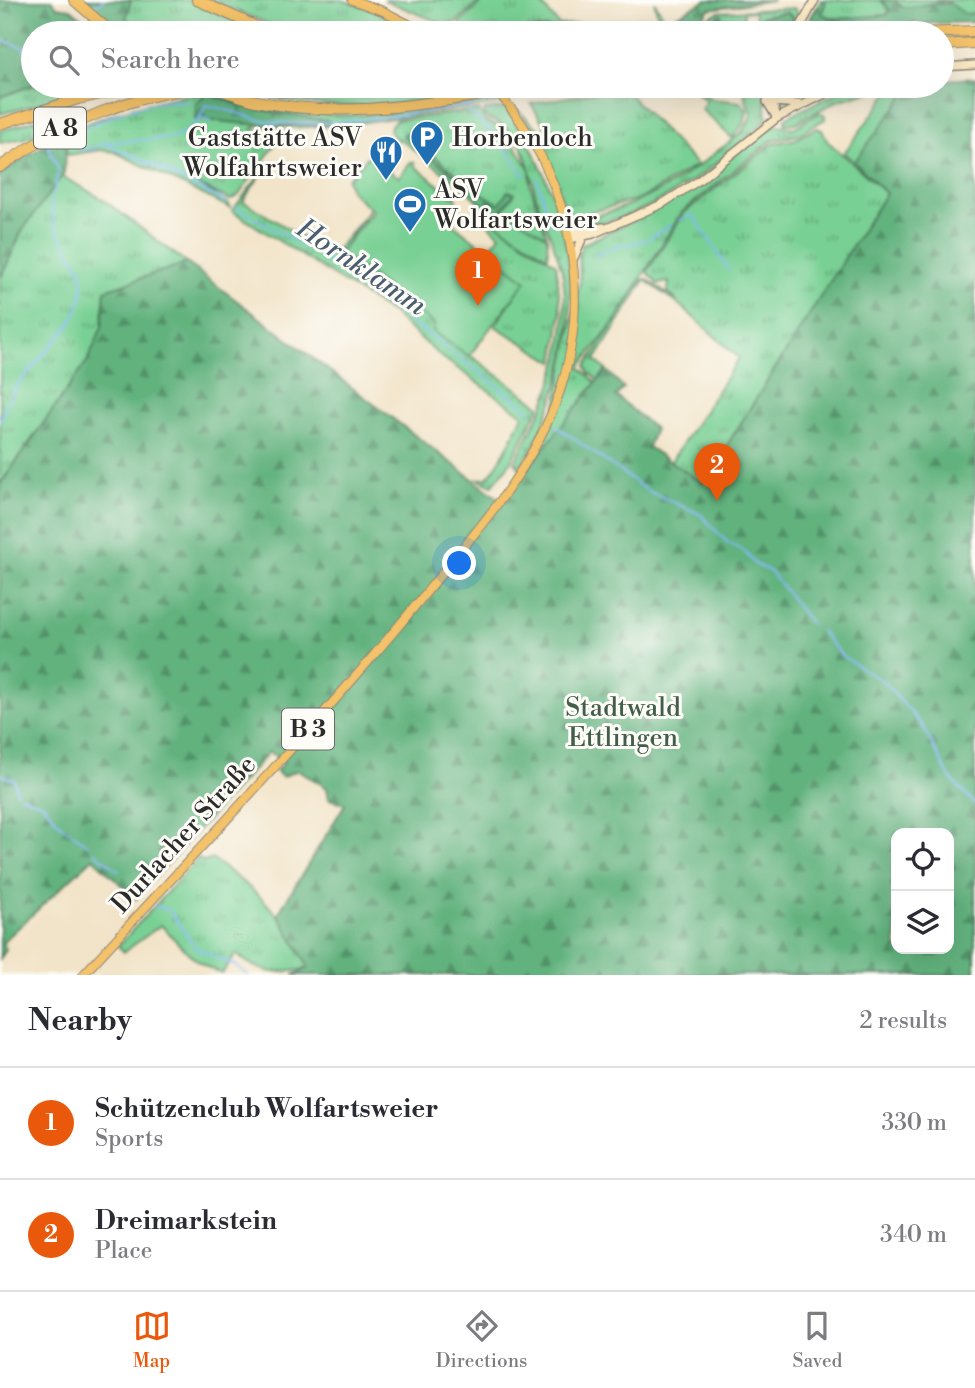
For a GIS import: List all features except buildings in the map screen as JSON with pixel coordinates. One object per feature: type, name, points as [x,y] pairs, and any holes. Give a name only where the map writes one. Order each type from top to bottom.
[{"type":"highway","points":[[74,0],[98,21]]},
{"type":"highway","points":[[197,0],[244,21]]},
{"type":"highway","points":[[954,32],[975,31]]},
{"type":"highway","points":[[954,44],[975,43]]},
{"type":"highway","name":"A 8","points":[[0,124],[85,98]]},
{"type":"highway","name":"A 8","points":[[0,167],[54,132],[103,109],[143,98]]},
{"type":"highway","points":[[245,98],[303,109],[352,111],[434,98]]},
{"type":"highway","points":[[504,98],[512,98]]},
{"type":"main road","points":[[352,0],[403,21]]},
{"type":"main road","points":[[804,21],[816,0]]},
{"type":"main road","points":[[954,66],[975,65]]},
{"type":"main road","points":[[768,98],[767,102],[777,118]]},
{"type":"main road","points":[[772,98],[777,118]]},
{"type":"main road","points":[[569,236],[583,237],[671,199],[777,118],[815,98]]},
{"type":"main road","name":"B 3","points":[[507,100],[547,167],[569,236],[573,260]]},
{"type":"main road","points":[[774,103],[802,104]]},
{"type":"main road","points":[[569,236],[607,227]]},
{"type":"main road","points":[[573,260],[583,237]]},
{"type":"main road","name":"Durlacher Straße","points":[[83,975],[397,629],[502,498],[530,457],[547,425],[564,379],[573,333],[573,260]]},
{"type":"green space","points":[[0,0],[52,0],[57,7],[71,9],[85,21],[21,21],[21,89],[0,97]]},
{"type":"green space","points":[[83,0],[131,0],[126,19],[129,21],[109,21]]},
{"type":"green space","points":[[131,0],[189,0],[234,21],[129,21],[126,19]]},
{"type":"green space","points":[[210,0],[342,0],[396,21],[262,21]]},
{"type":"green space","points":[[384,0],[481,0],[458,21],[436,21]]},
{"type":"green space","points":[[484,0],[538,0],[556,21],[462,21]]},
{"type":"green space","points":[[707,0],[774,0],[709,9],[701,21],[639,21],[672,18]]},
{"type":"green space","points":[[821,0],[826,0],[822,14],[834,19],[887,15],[889,9],[881,0],[894,0],[900,7],[953,3],[965,14],[975,13],[975,22],[809,21]]},
{"type":"green space","points":[[826,0],[881,0],[889,10],[887,15],[880,16],[854,19],[829,17],[822,14]]},
{"type":"green space","points":[[894,0],[975,0],[975,13],[965,14],[946,1],[904,8]]},
{"type":"green space","points":[[654,1],[662,14],[657,18],[608,21],[658,17]]},
{"type":"green space","points":[[794,8],[800,16],[798,21],[794,21],[786,12],[763,16],[756,21],[755,11],[744,12],[744,21],[742,18],[723,21],[722,16],[719,21],[706,21],[718,12]]},
{"type":"green space","points":[[786,12],[794,18],[794,21],[759,21],[761,17]]},
{"type":"green space","points":[[719,15],[722,15],[722,21],[713,21]]},
{"type":"green space","name":"Stadtwald Ettlingen","points":[[975,78],[975,975],[293,975],[309,968],[278,914],[345,804],[329,799],[327,788],[298,770],[282,777],[276,771],[284,762],[269,752],[136,899],[93,858],[3,942],[6,950],[0,959],[0,485],[88,360],[102,327],[105,290],[187,263],[502,501],[606,370],[624,388],[616,396],[655,429],[648,447],[703,483],[886,193],[854,162],[902,98],[954,98],[954,79]]},
{"type":"green space","points":[[21,89],[21,98],[60,98],[0,114],[0,97]]},
{"type":"green space","points":[[202,98],[195,119],[274,126],[327,124],[329,121],[243,107],[227,98],[290,112],[324,115],[391,113],[493,99],[502,103],[335,126],[287,128],[258,125],[252,129],[284,132],[238,196],[230,200],[198,184],[229,204],[230,208],[115,152],[101,150],[67,155],[66,145],[58,136],[95,120],[170,99]]},
{"type":"green space","points":[[202,98],[223,98],[243,107],[329,121],[328,124],[274,126],[195,119],[196,103]]},
{"type":"green space","points":[[273,98],[447,98],[362,106]]},
{"type":"green space","points":[[563,98],[633,98],[697,165],[642,198],[580,215],[581,219],[620,208],[638,201],[672,184],[740,134],[751,113],[745,98],[765,98],[767,118],[721,159],[684,186],[624,217],[578,228],[570,221],[551,169],[526,120],[516,108],[543,133],[545,126],[531,104]]},
{"type":"green space","points":[[703,98],[740,102],[747,110],[744,123],[732,138],[701,109],[706,101]]},
{"type":"green space","points":[[776,98],[799,98],[785,103]]},
{"type":"green space","points":[[826,98],[847,98],[796,123],[785,124],[785,118]]},
{"type":"green space","points":[[885,98],[902,98],[854,162],[844,153]]},
{"type":"green space","points":[[85,104],[40,135],[0,143],[0,131]]},
{"type":"green space","points":[[507,108],[545,176],[558,211],[570,283],[570,320],[554,396],[534,444],[518,467],[515,462],[541,411],[555,373],[562,339],[565,303],[562,271],[524,153],[507,128],[488,119],[484,114],[485,110]]},
{"type":"green space","points":[[479,110],[486,122],[505,128],[530,170],[530,184],[547,237],[504,209],[514,193],[499,205],[406,134],[458,179],[457,183],[400,139],[398,141],[390,132],[391,125],[396,120]]},
{"type":"green space","points":[[819,113],[825,115],[825,119],[800,134],[771,141],[682,212],[614,322],[580,367],[596,383],[515,484],[554,416],[580,282],[579,255],[582,245],[669,203],[771,127],[778,125],[794,128]]},
{"type":"green space","points":[[817,128],[822,130],[827,141],[886,193],[703,484],[670,463],[739,358],[682,307],[645,280],[595,360],[606,370],[598,380],[589,373],[586,366],[642,280],[647,279],[677,301],[668,291],[669,282],[658,284],[647,272],[684,213],[772,144],[796,139]]},
{"type":"green space","points":[[406,133],[475,189],[499,204],[508,191],[515,193],[498,214],[490,214],[457,183],[458,179],[403,136]]},
{"type":"green space","points":[[58,136],[66,145],[64,173],[22,231],[0,279],[0,174]]},
{"type":"green space","name":"ASV Wolfartsweier","points":[[383,140],[391,151],[390,162],[394,165],[389,171],[399,177],[411,162],[415,162],[415,166],[452,196],[455,193],[457,203],[449,215],[452,223],[526,281],[469,356],[433,332],[434,324],[340,252],[373,211],[351,191],[347,179]]},
{"type":"green space","points":[[269,163],[243,201],[318,247],[335,252],[370,209],[340,252],[371,277],[484,336],[470,355],[540,406],[510,463],[492,486],[478,479],[487,478],[492,471],[523,415],[439,355],[392,313],[232,211]]},
{"type":"green space","points":[[61,176],[101,198],[187,263],[105,290],[102,327],[88,360],[0,484],[0,279],[22,231]]},
{"type":"green space","points":[[504,209],[547,237],[548,257],[488,218]]},
{"type":"green space","points":[[488,218],[556,264],[561,314],[554,362],[495,326],[520,288],[496,261],[495,252],[490,248],[500,235],[485,221]]},
{"type":"green space","points":[[198,858],[204,862],[212,859],[257,894],[290,933],[309,968],[270,972],[254,966],[236,954],[222,973],[196,960],[161,925],[124,952],[118,946]]},
{"type":"waterway","points":[[92,6],[103,0]]},
{"type":"waterway","points":[[0,39],[21,47]]},
{"type":"waterway","points":[[59,171],[48,146],[134,108],[152,103],[188,102]]},
{"type":"waterway","points":[[199,119],[206,105],[265,121],[285,123],[380,118],[474,105]]},
{"type":"waterway","points":[[468,110],[498,138],[524,175]]},
{"type":"waterway","points":[[105,143],[170,138],[183,134],[199,119],[211,121]]},
{"type":"waterway","name":"Hornklamm","points":[[64,139],[83,149],[103,143],[148,162],[226,202]]},
{"type":"waterway","points":[[0,420],[15,388],[72,322],[82,297],[82,272],[54,225],[51,202],[58,175]]},
{"type":"waterway","points":[[537,179],[551,224]]},
{"type":"waterway","name":"Hornklamm","points":[[236,207],[332,263],[531,411]]},
{"type":"waterway","points":[[681,220],[693,215],[729,270]]},
{"type":"waterway","points":[[597,255],[611,248],[647,240],[671,225]]},
{"type":"waterway","name":"Hornklamm","points":[[556,426],[648,491],[700,514],[727,542],[744,551],[755,564],[771,572],[811,624]]},
{"type":"waterway","name":"Hornklamm","points":[[821,631],[842,656],[884,682],[922,725],[950,778],[975,804]]},
{"type":"waterway","points":[[0,774],[14,780],[17,793]]},
{"type":"waterway","points":[[21,796],[43,804],[60,824],[88,845]]},
{"type":"waterway","points":[[94,852],[119,871]]},
{"type":"waterway","points":[[155,907],[168,909],[196,948],[238,967],[248,975]]},
{"type":"place","name":"Horbenloch","points":[[427,167]]},
{"type":"place","name":"Gaststätte ASV Wolfahrtsweier","points":[[386,182]]},
{"type":"place","name":"ASV Wolfartsweier","points":[[410,234]]},
{"type":"place","name":"Schützenclub Wolfartsweier","points":[[478,306]]},
{"type":"place","name":"Dreimarkstein","points":[[717,501]]}]
